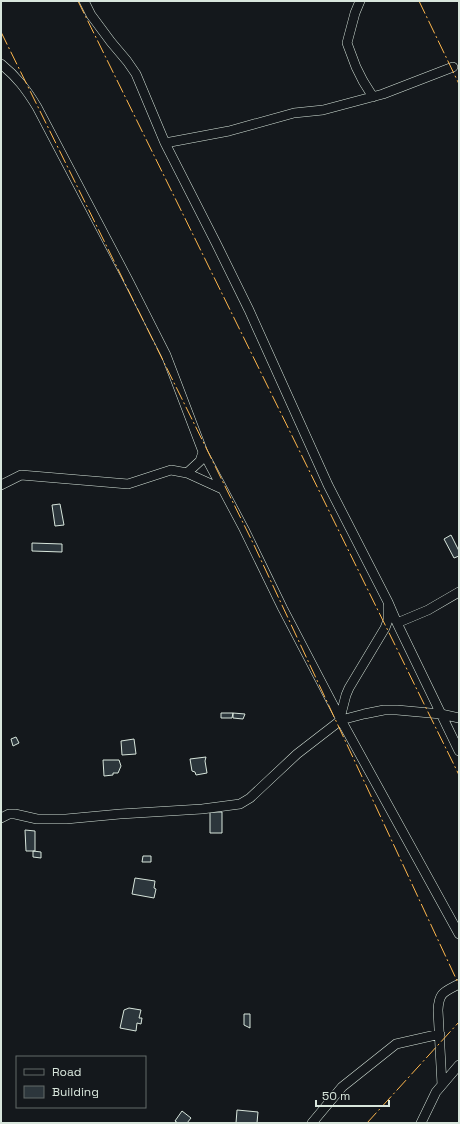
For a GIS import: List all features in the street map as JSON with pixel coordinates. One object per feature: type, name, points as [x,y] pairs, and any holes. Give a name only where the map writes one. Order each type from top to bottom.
[{"type":"street","points":[[84,1],[91,15],[136,74],[165,143],[249,310],[328,485],[388,602],[459,751]]},
{"type":"street","points":[[360,1],[355,13],[347,43],[356,67],[373,96]]},
{"type":"street","points":[[1,64],[14,75],[27,91],[37,107],[166,355],[203,452],[244,529],[309,661],[459,934]]},
{"type":"street","points":[[165,143],[228,131],[294,113],[323,110],[383,94],[453,67]]},
{"type":"street","points":[[187,473],[200,461],[203,452]]},
{"type":"street","points":[[1,485],[21,476],[128,484],[171,470],[187,473],[222,489]]},
{"type":"street","points":[[397,623],[428,610],[459,592]]},
{"type":"street","points":[[340,719],[349,688],[385,628],[388,620],[388,602]]},
{"type":"street","points":[[1,818],[9,814],[15,814],[37,819],[66,819],[202,809],[240,804],[250,798],[297,754],[340,719],[384,710],[441,714],[459,718]]},
{"type":"street","points":[[442,1085],[439,1001],[441,995],[459,984]]},
{"type":"street","points":[[312,1123],[342,1087],[396,1044],[440,1034]]},
{"type":"street","points":[[421,1123],[436,1092],[459,1065]]},
{"type":"building","points":[[60,504],[64,525],[55,526],[52,505]]},
{"type":"building","points":[[451,535],[459,551],[459,556],[454,558],[444,539]]},
{"type":"building","points":[[32,543],[62,544],[62,552],[32,551]]},
{"type":"building","points":[[221,713],[233,713],[232,718],[221,718]]},
{"type":"building","points":[[233,713],[245,714],[243,719],[233,718]]},
{"type":"building","points":[[16,737],[19,743],[13,746],[11,739]]},
{"type":"building","points":[[134,739],[136,754],[122,755],[121,741]]},
{"type":"building","points":[[206,757],[205,761],[207,773],[196,775],[195,772],[192,771],[190,759]]},
{"type":"building","points":[[103,760],[119,760],[121,766],[118,773],[104,776]]},
{"type":"building","points":[[210,812],[222,812],[222,833],[210,833]]},
{"type":"building","points":[[25,830],[35,831],[35,851],[26,851]]},
{"type":"building","points":[[33,851],[41,852],[41,858],[33,857]]},
{"type":"building","points":[[143,856],[151,856],[151,862],[142,862]]},
{"type":"building","points":[[135,878],[155,881],[154,888],[156,889],[154,898],[132,894]]},
{"type":"building","points":[[129,1008],[141,1010],[139,1018],[142,1018],[141,1024],[137,1023],[136,1031],[120,1028],[124,1010]]},
{"type":"building","points":[[244,1014],[250,1014],[250,1028],[244,1025]]},
{"type":"building","points":[[237,1110],[258,1112],[257,1123],[236,1123]]},
{"type":"building","points":[[182,1111],[191,1118],[187,1123],[178,1123],[175,1121]]},
{"type":"power","points":[[78,1],[459,775]]},
{"type":"power","points":[[419,1],[459,84]]},
{"type":"power","points":[[1,32],[254,545],[459,985]]},
{"type":"power","points":[[367,1123],[459,1022]]}]
